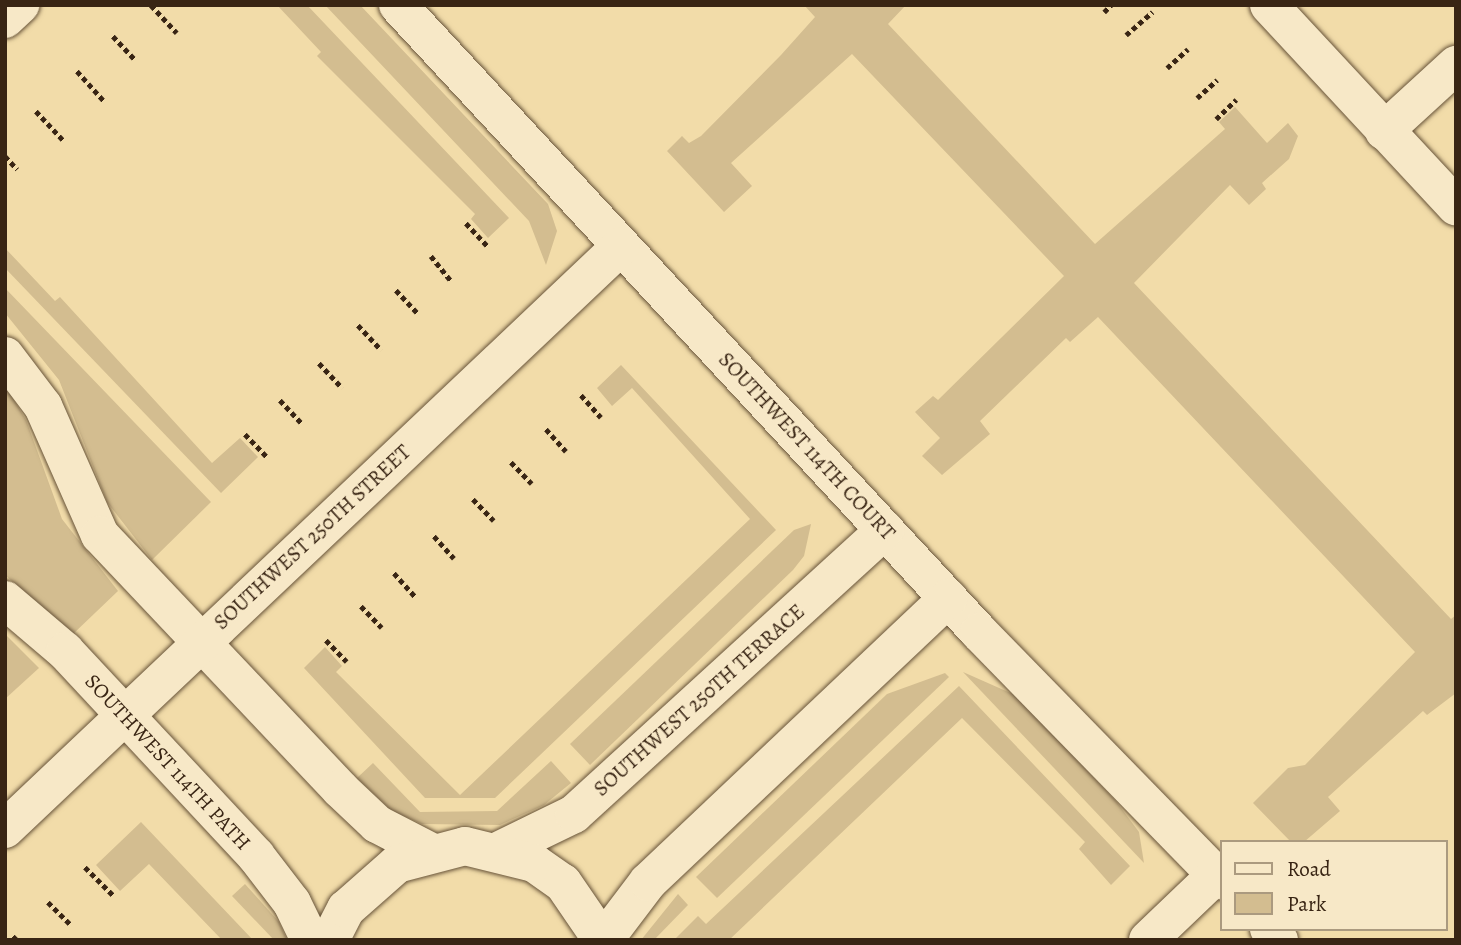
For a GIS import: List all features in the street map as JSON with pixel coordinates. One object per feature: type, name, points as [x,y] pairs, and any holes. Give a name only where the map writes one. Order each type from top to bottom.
[{"type":"street","points":[[5,19],[20,5]]},
{"type":"street","name":"SOUTHWEST 114TH COURT","points":[[398,5],[948,598],[1219,878]]},
{"type":"street","points":[[1269,5],[1456,206]]},
{"type":"street","points":[[1384,131],[1456,65]]},
{"type":"street","name":"SOUTHWEST 250TH STREET","points":[[5,829],[621,246]]},
{"type":"street","points":[[5,356],[43,406],[94,527],[377,824],[429,851],[500,850],[563,883],[603,940],[648,882],[948,598]]},
{"type":"street","name":"SOUTHWEST 250TH TERRACE","points":[[500,850],[574,814],[885,530]]},
{"type":"street","name":"SOUTHWEST 114TH PATH","points":[[5,600],[124,715],[276,879],[310,940]]},
{"type":"street","points":[[330,940],[368,885],[429,851]]},
{"type":"street","points":[[1148,940],[1219,878]]},
{"type":"path","points":[[151,5],[177,33]]},
{"type":"path","points":[[1104,12],[1111,5]]},
{"type":"path","points":[[1126,35],[1152,12]]},
{"type":"path","points":[[113,36],[135,60]]},
{"type":"path","points":[[1167,68],[1188,49]]},
{"type":"path","points":[[77,71],[105,102]]},
{"type":"path","points":[[1197,98],[1217,80]]},
{"type":"path","points":[[1216,119],[1236,100]]},
{"type":"path","points":[[36,111],[64,141]]},
{"type":"path","points":[[5,156],[17,169]]},
{"type":"path","points":[[466,223],[488,247]]},
{"type":"path","points":[[431,256],[452,282]]},
{"type":"path","points":[[396,290],[418,314]]},
{"type":"path","points":[[358,325],[381,350]]},
{"type":"path","points":[[319,363],[342,388]]},
{"type":"path","points":[[581,396],[601,417]]},
{"type":"path","points":[[280,400],[302,424]]},
{"type":"path","points":[[546,429],[566,451]]},
{"type":"path","points":[[245,434],[268,458]]},
{"type":"path","points":[[511,462],[532,484]]},
{"type":"path","points":[[473,499],[494,521]]},
{"type":"path","points":[[434,536],[454,558]]},
{"type":"path","points":[[394,573],[415,596]]},
{"type":"path","points":[[361,606],[382,628]]},
{"type":"path","points":[[326,640],[347,662]]},
{"type":"path","points":[[86,867],[115,897]]},
{"type":"path","points":[[48,902],[70,924]]},
{"type":"green space","points":[[277,5],[307,5],[509,218],[488,238],[471,219],[475,214],[317,56],[321,52]]},
{"type":"green space","points":[[325,5],[360,5],[548,204],[557,231],[546,265],[529,221]]},
{"type":"green space","points":[[804,5],[906,5],[888,24],[1095,244],[1225,129],[1219,122],[1235,107],[1267,143],[1288,123],[1298,136],[1289,159],[1262,183],[1266,189],[1249,205],[1230,185],[1134,283],[1451,619],[1456,615],[1456,693],[1427,715],[1423,711],[1328,797],[1340,811],[1306,840],[1289,840],[1253,803],[1288,768],[1305,765],[1415,652],[1098,317],[1070,342],[1066,338],[980,421],[990,434],[942,475],[922,456],[940,438],[915,412],[933,396],[938,400],[1064,276],[852,54],[731,163],[752,186],[724,212],[667,151],[682,136],[689,143],[701,136],[815,17]]},
{"type":"green space","points":[[5,248],[55,301],[60,297],[212,463],[240,438],[258,457],[221,493],[5,268]]},
{"type":"green space","points":[[5,288],[211,502],[152,560],[107,502],[59,380],[5,313]]},
{"type":"green space","points":[[621,365],[776,530],[495,798],[425,798],[304,668],[325,647],[342,666],[336,672],[460,795],[750,519],[632,388],[612,406],[597,388]]},
{"type":"green space","points":[[5,385],[26,420],[62,519],[118,591],[73,634],[5,575]]},
{"type":"green space","points":[[811,524],[804,556],[793,570],[590,765],[570,744],[794,530]]},
{"type":"green space","points":[[5,634],[39,668],[5,699]]},
{"type":"green space","points":[[963,672],[1015,695],[1115,800],[1139,832],[1144,863]]},
{"type":"green space","points":[[945,673],[949,677],[717,898],[696,877],[887,694]]},
{"type":"green space","points":[[959,686],[1130,866],[1111,885],[1079,849],[1085,842],[962,718],[729,940],[674,940],[698,916],[706,924]]},
{"type":"green space","points":[[551,761],[571,783],[544,805],[500,825],[422,824],[392,811],[357,778],[373,763],[420,812],[497,811]]},
{"type":"green space","points":[[141,822],[253,940],[222,940],[149,864],[120,891],[96,865]]},
{"type":"green space","points":[[245,884],[279,922],[287,940],[274,940],[232,896]]},
{"type":"green space","points":[[678,894],[688,905],[654,940],[641,940]]}]
